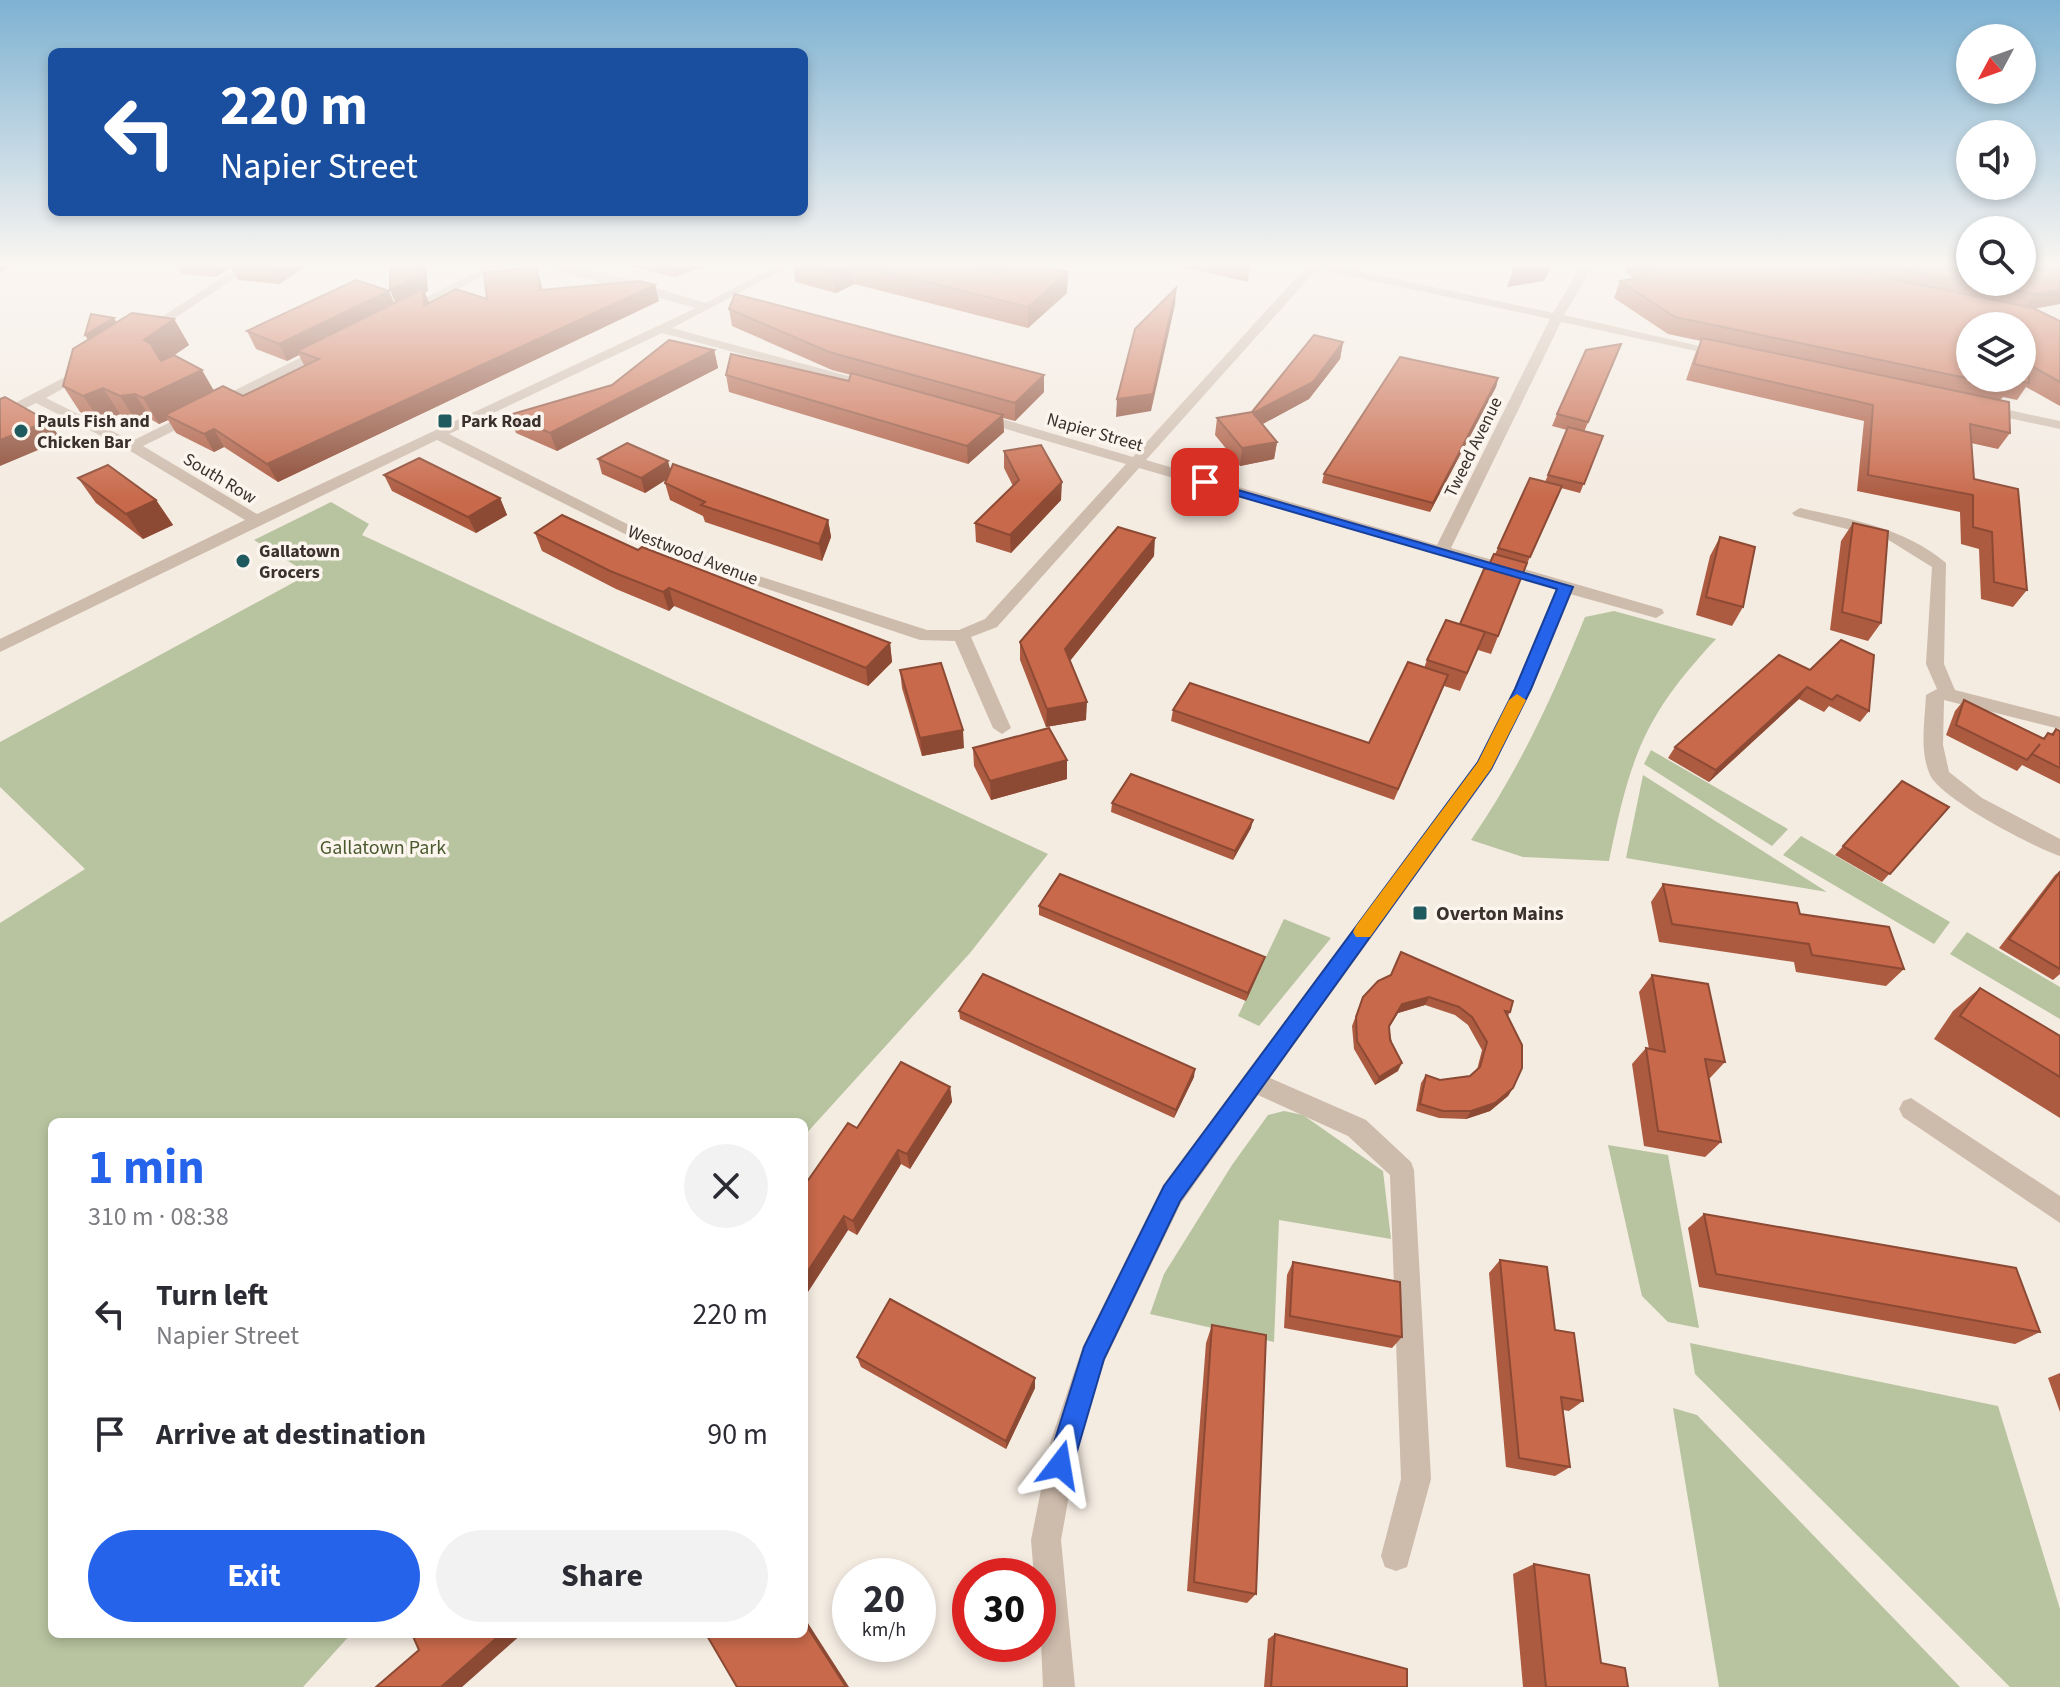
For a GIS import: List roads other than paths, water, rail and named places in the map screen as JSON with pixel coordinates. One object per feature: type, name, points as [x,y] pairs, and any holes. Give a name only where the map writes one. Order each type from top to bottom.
[{"type":"street","points":[[0,646],[256,520],[634,342]]},
{"type":"street","points":[[708,342],[895,393]]},
{"type":"street","name":"Westwood Avenue","points":[[439,435],[632,532],[728,571],[926,636],[961,635],[991,623],[1242,342]]},
{"type":"street","name":"Tweed Avenue","points":[[1442,551],[1545,342]]},
{"type":"street","points":[[1673,342],[1744,357]]},
{"type":"street","points":[[132,446],[331,348]]},
{"type":"street","points":[[0,417],[38,399],[97,363]]},
{"type":"street","name":"South Row","points":[[38,399],[132,446],[256,520]]},
{"type":"street","points":[[1972,406],[2060,425]]},
{"type":"street","name":"Napier Street","points":[[966,413],[1656,613]]},
{"type":"street","points":[[1800,513],[1900,536],[1920,546],[1940,566],[1935,664],[1948,694]]},
{"type":"street","points":[[1059,1687],[1046,1540],[1065,1440],[1093,1356],[1172,1194],[1485,765],[1523,689],[1565,587]]},
{"type":"street","points":[[961,635],[1002,728]]},
{"type":"street","points":[[2060,723],[1948,694],[1935,695],[1933,750],[1941,778],[1957,792],[2060,848]]},
{"type":"street","points":[[1253,1082],[1357,1128],[1402,1170],[1416,1479],[1396,1556]]},
{"type":"street","points":[[1911,1109],[2060,1211]]},
{"type":"place","name":"Park Road","points":[[445,421]]},
{"type":"place","name":"Pauls Fish and Chicken Bar","points":[[21,431]]},
{"type":"place","name":"Gallatown Grocers","points":[[243,561]]},
{"type":"place","name":"Overton Mains","points":[[1420,913]]},
{"type":"park label","name":"Gallatown Park","points":[[383,847]]}]
